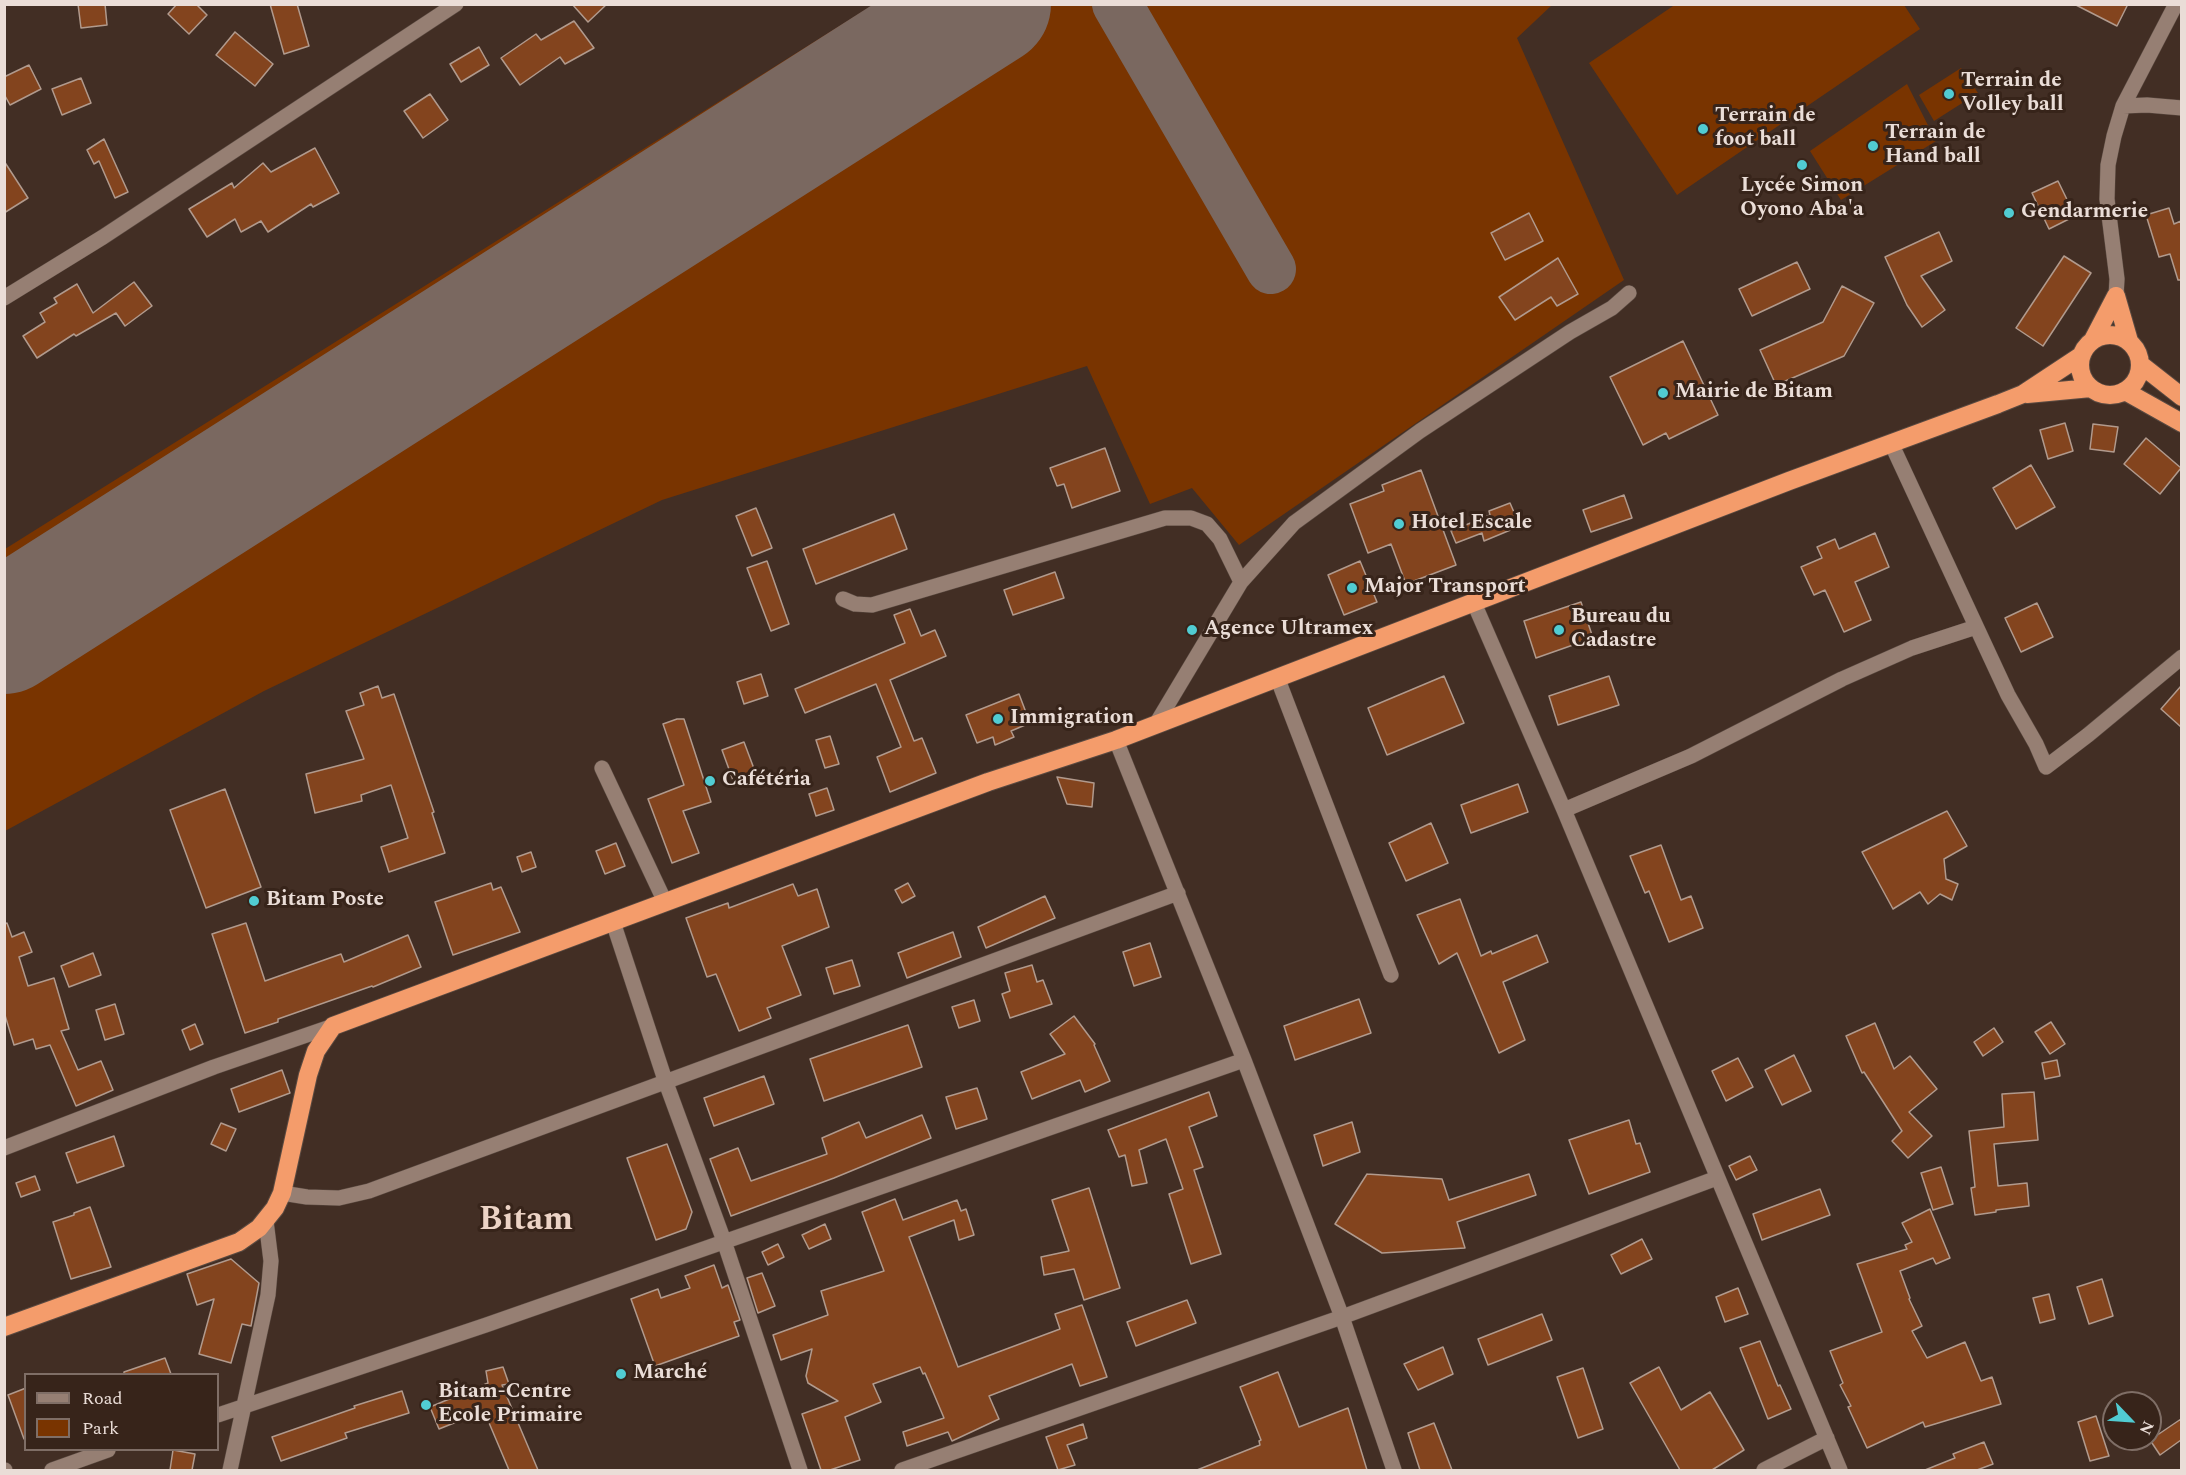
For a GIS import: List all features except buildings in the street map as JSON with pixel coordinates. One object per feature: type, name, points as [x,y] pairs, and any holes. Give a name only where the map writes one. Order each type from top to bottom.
[{"type":"highway","points":[[2116,296],[2128,341]]},
{"type":"highway","points":[[2091,388],[2081,373],[2088,347],[2116,296]]},
{"type":"highway","points":[[4,1327],[239,1242],[266,1221],[282,1193],[308,1075],[316,1051],[333,1026],[988,782],[1116,740],[2023,394],[2091,388],[2108,395],[2126,391],[2137,380],[2139,355],[2128,341],[2120,336],[2111,335],[2088,347],[2023,394]]},
{"type":"highway","points":[[2140,364],[2181,397]]},
{"type":"highway","points":[[2126,391],[2181,423]]},
{"type":"street","points":[[2116,296],[2117,279],[2107,199],[2108,165],[2124,106],[2176,4]]},
{"type":"street","points":[[4,298],[103,237],[452,5]]},
{"type":"street","points":[[2124,106],[2147,105],[2181,108]]},
{"type":"street","points":[[1156,724],[1241,582],[1294,523],[1420,431],[1570,332],[1612,308],[1629,293]]},
{"type":"street","points":[[1891,443],[2008,695],[2036,744],[2046,767],[2097,728],[2181,657]]},
{"type":"street","points":[[843,598],[855,604],[872,605],[1166,518],[1191,518],[1207,524],[1220,539],[1241,582]]},
{"type":"street","points":[[1474,603],[1564,810],[1840,1470]]},
{"type":"street","points":[[1564,810],[1691,756],[1842,679],[1912,648],[1976,627]]},
{"type":"street","points":[[1277,677],[1391,975]]},
{"type":"street","points":[[1116,740],[1244,1060],[1342,1317],[1394,1470]]},
{"type":"street","points":[[602,768],[665,902]]},
{"type":"street","points":[[282,1193],[307,1197],[339,1198],[369,1191],[665,1080],[1178,893]]},
{"type":"street","points":[[613,922],[665,1080],[724,1241],[800,1470]]},
{"type":"street","points":[[4,1148],[214,1067],[333,1026]]},
{"type":"street","points":[[219,1415],[1244,1060]]},
{"type":"street","points":[[902,1470],[1342,1317],[1717,1178]]},
{"type":"street","points":[[230,1470],[268,1295],[271,1261],[266,1221]]},
{"type":"street","points":[[1764,1470],[1827,1438]]},
{"type":"street","points":[[52,1470],[103,1451]]},
{"type":"green space","name":"Terrain de foot ball","points":[[1676,4],[1904,5],[1920,29],[1677,195],[1589,63]]},
{"type":"green space","points":[[873,5],[1552,5],[1517,38],[1624,280],[1239,545],[1192,488],[1150,504],[1087,366],[662,500],[264,691],[5,831],[5,549]]},
{"type":"green space","name":"Terrain de Volley ball","points":[[1961,68],[1978,93],[1934,121],[1919,95]]},
{"type":"green space","name":"Terrain de Hand ball","points":[[1907,84],[1936,141],[1841,200],[1810,151]]},
{"type":"taxiway","points":[[1117,4],[1271,269]]},
{"type":"runway","points":[[4,632],[989,4]]},
{"type":"place","name":"Terrain de Volley ball","points":[[1949,94]]},
{"type":"place","name":"Terrain de foot ball","points":[[1703,129]]},
{"type":"place","name":"Terrain de Hand ball","points":[[1873,146]]},
{"type":"place","name":"Lycée Simon Oyono Aba'a","points":[[1802,165]]},
{"type":"place","name":"Gendarmerie","points":[[2009,213]]},
{"type":"place","name":"Mairie de Bitam","points":[[1663,393]]},
{"type":"place","name":"Hotel Escale","points":[[1399,524]]},
{"type":"place","name":"Major Transport","points":[[1352,588]]},
{"type":"place","name":"Agence Ultramex","points":[[1192,630]]},
{"type":"place","name":"Bureau du Cadastre","points":[[1559,630]]},
{"type":"place","name":"Immigration","points":[[998,719]]},
{"type":"place","name":"Cafétéria","points":[[710,781]]},
{"type":"place","name":"Bitam Poste","points":[[254,901]]},
{"type":"place","name":"Marché","points":[[621,1374]]},
{"type":"place","name":"Bitam-Centre Ecole Primaire","points":[[426,1405]]},
{"type":"district","name":"Bitam","points":[[526,1223]]}]
